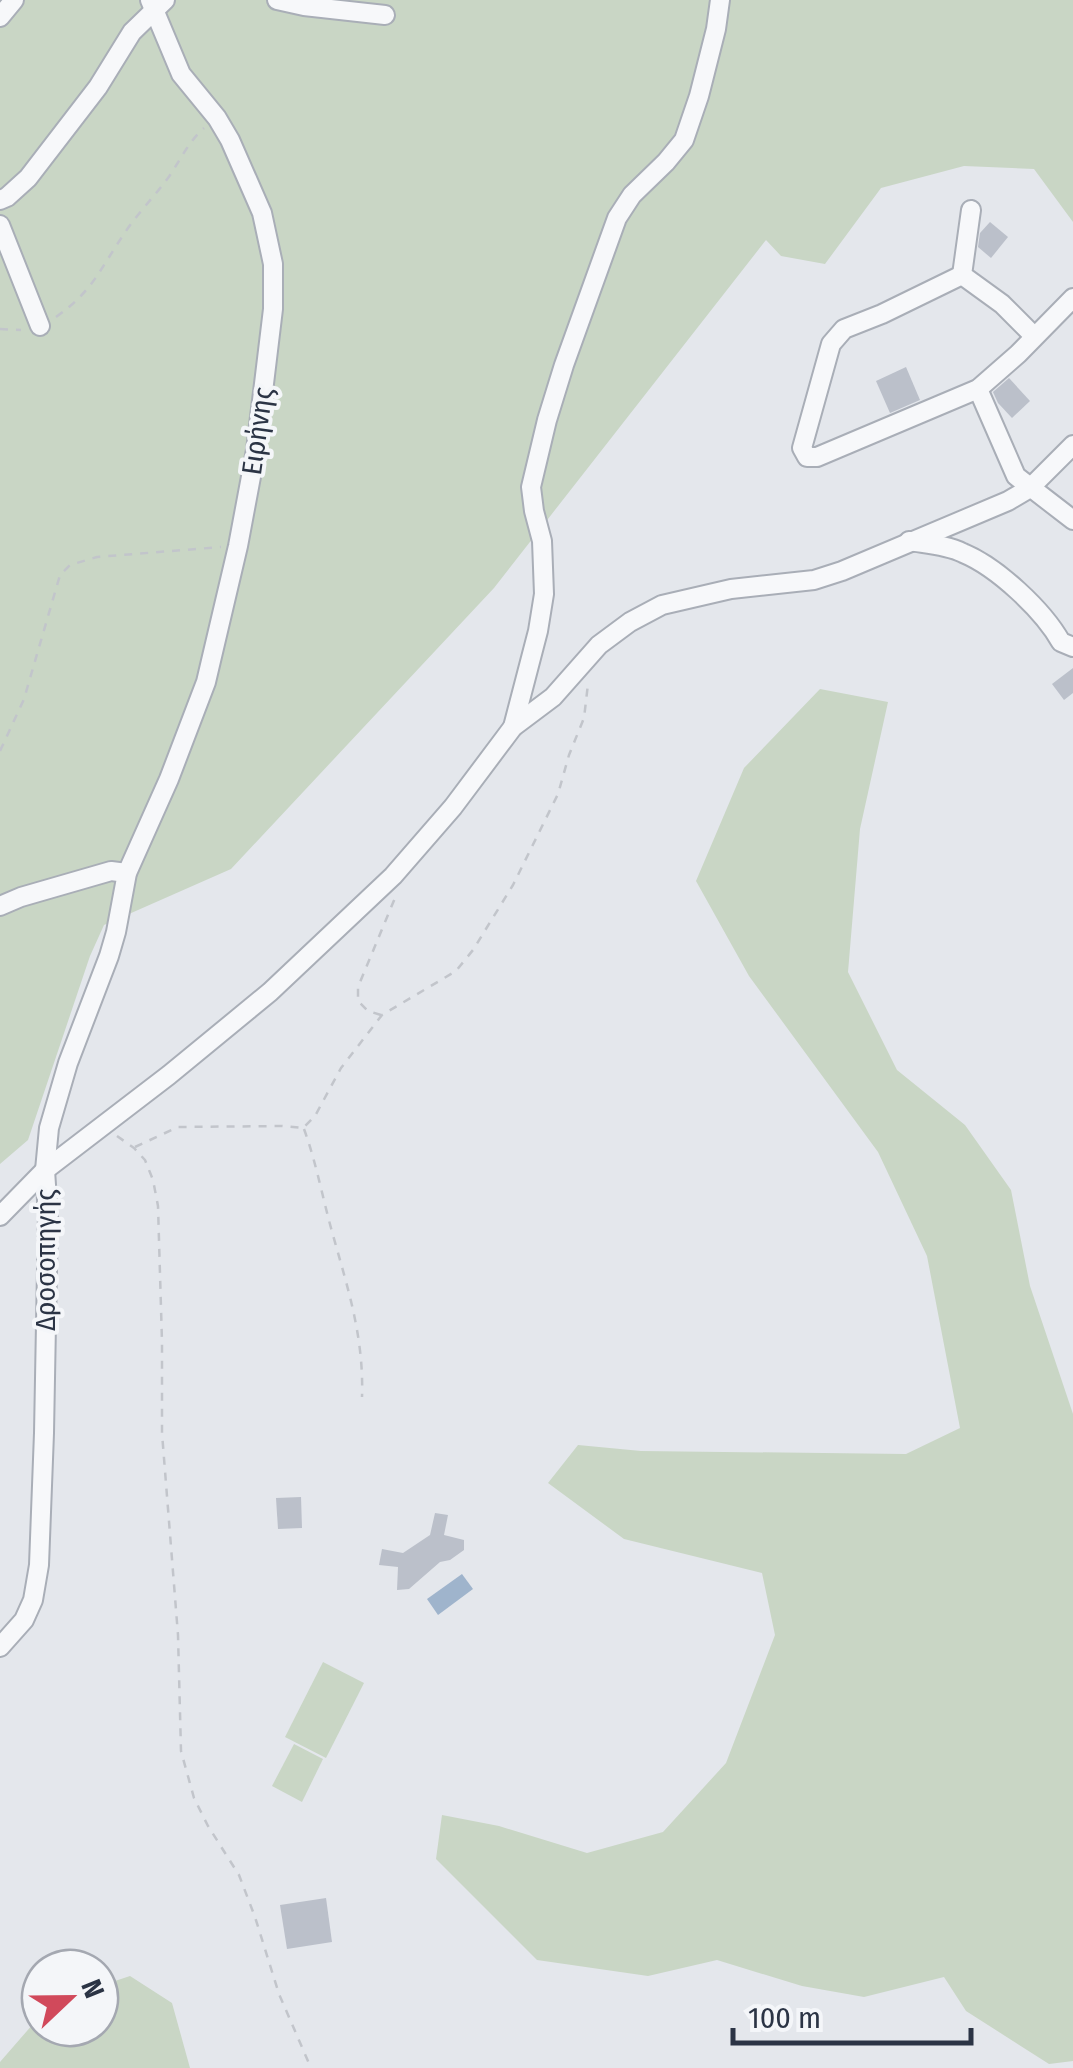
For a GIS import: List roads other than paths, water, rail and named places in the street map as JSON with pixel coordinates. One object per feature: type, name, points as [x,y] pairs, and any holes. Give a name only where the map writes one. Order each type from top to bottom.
[{"type":"street","points":[[0,17],[14,0]]},
{"type":"street","points":[[276,0],[385,14]]},
{"type":"street","points":[[513,727],[544,594],[542,541],[531,487],[543,434],[617,218],[684,140],[699,96],[720,0]]},
{"type":"street","points":[[0,200],[28,178],[156,3]]},
{"type":"street","name":"Ειρήνης","points":[[126,873],[169,779],[206,682],[256,450],[273,309],[273,264],[262,213],[230,140],[181,74],[156,3]]},
{"type":"street","points":[[962,275],[971,210]]},
{"type":"street","points":[[0,225],[40,326]]},
{"type":"street","points":[[962,275],[1002,304],[1034,336]]},
{"type":"street","points":[[962,275],[844,329],[831,344],[802,448],[807,457],[817,457],[978,389],[1073,298]]},
{"type":"street","points":[[978,389],[1016,476],[1073,520]]},
{"type":"street","points":[[0,1216],[45,1170],[270,992],[393,876],[454,807],[513,727],[552,697],[585,659],[630,622],[662,604],[731,589],[814,580],[842,571],[1008,500],[1030,488],[1073,446]]},
{"type":"street","points":[[910,541],[960,551],[985,564],[1039,613],[1061,642],[1073,647]]},
{"type":"street","points":[[0,906],[111,871],[126,873]]},
{"type":"street","name":"Δροσοπηγής","points":[[0,1647],[24,1620],[33,1600],[39,1565],[48,1214],[45,1170],[49,1128],[68,1063],[109,956],[126,873]]},
{"type":"water","points":[[462,1574],[473,1589],[438,1615],[427,1599]]}]
